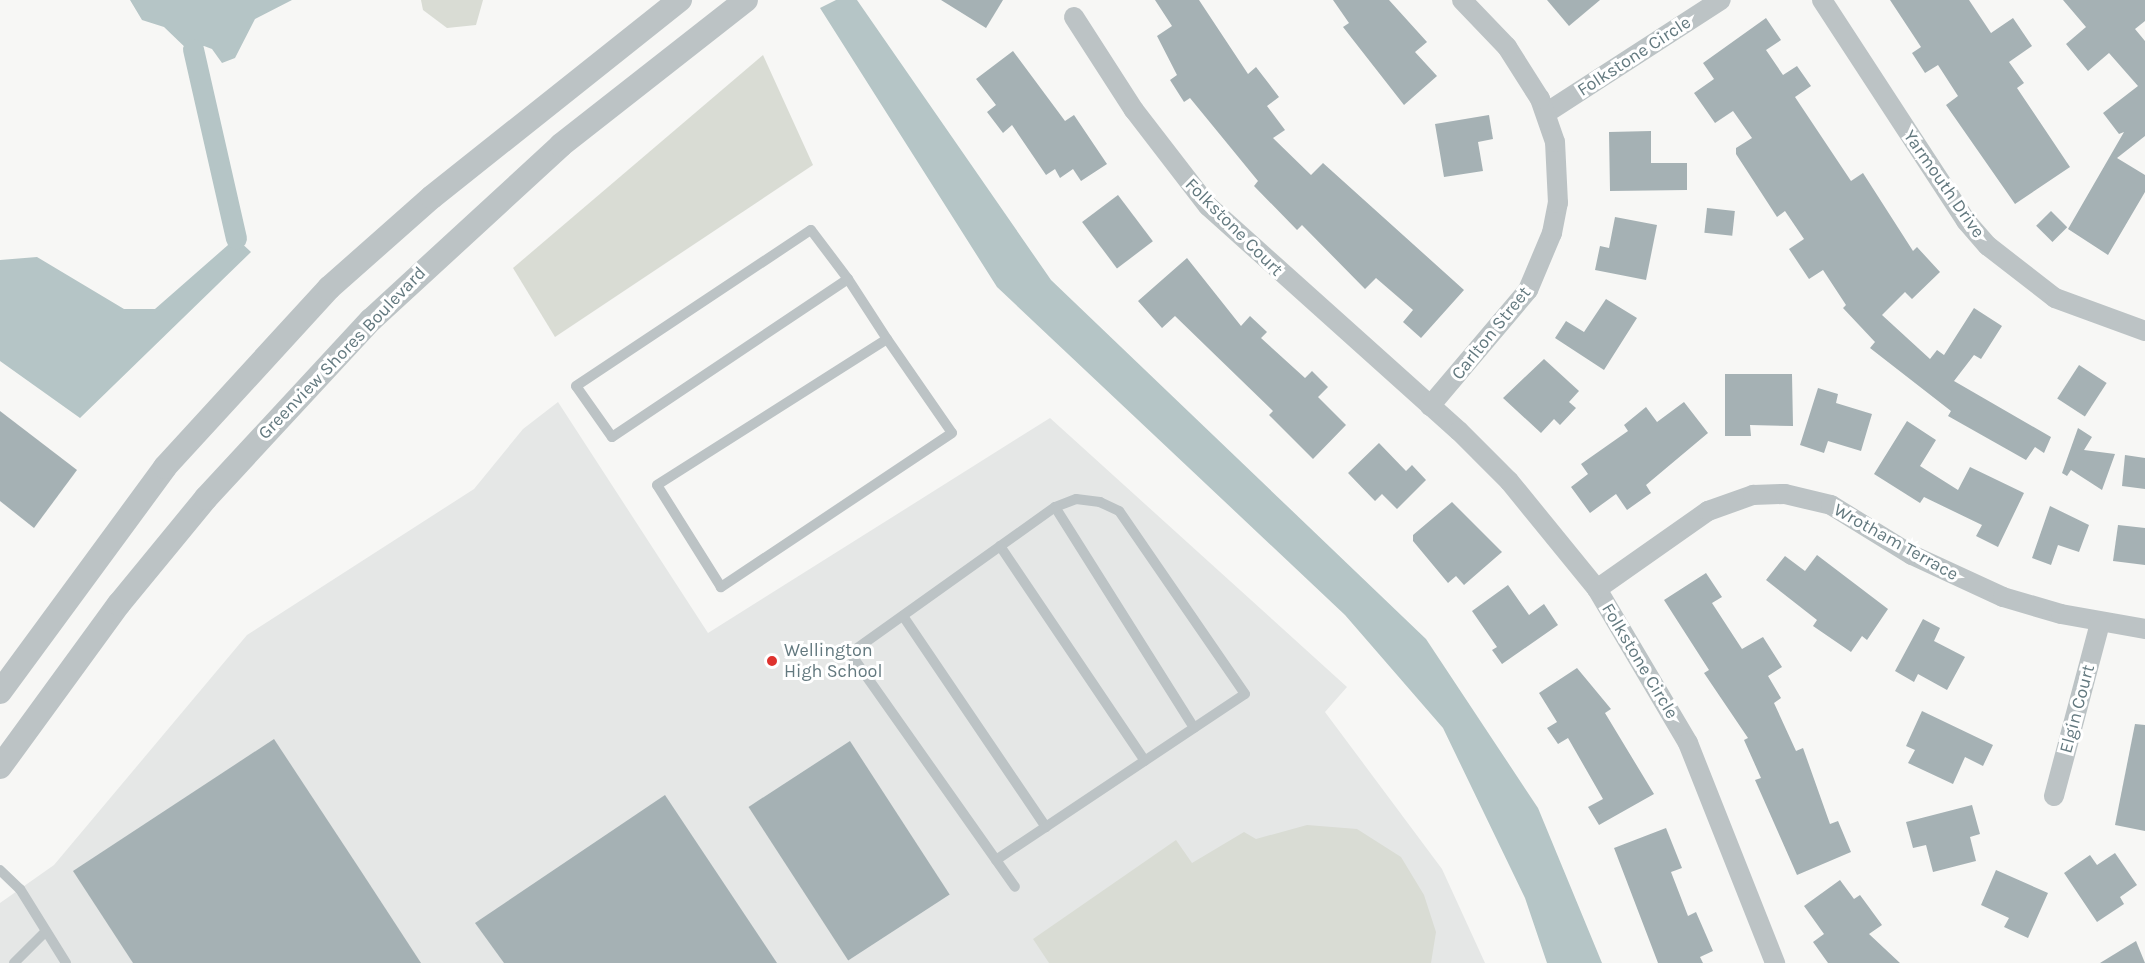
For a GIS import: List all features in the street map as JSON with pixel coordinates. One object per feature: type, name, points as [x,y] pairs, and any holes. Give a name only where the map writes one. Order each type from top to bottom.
[{"type":"street","points":[[0,692],[165,467],[329,288],[432,197],[680,0]]},
{"type":"street","name":"Greenview Shores Boulevard","points":[[0,767],[119,604],[206,498],[371,320],[561,145],[746,0]]},
{"type":"street","name":"Carlton Street","points":[[1430,406],[1509,314],[1542,262],[1558,203],[1555,141],[1546,113],[1519,63],[1462,0]]},
{"type":"street","name":"Folkstone Circle","points":[[1546,113],[1721,0]]},
{"type":"street","name":"Yarmouth Drive","points":[[1822,0],[1953,202],[1988,246],[2055,298],[2145,331]]},
{"type":"street","name":"Folkstone Court","points":[[1074,17],[1134,110],[1208,206],[1430,406]]},
{"type":"street","name":"Folkstone Circle","points":[[1430,406],[1509,481],[1597,589],[1688,743],[1774,963]]},
{"type":"street","name":"Wrotham Terrace","points":[[1597,589],[1708,511],[1746,497],[1785,494],[1831,505],[1912,555],[1992,592],[2100,623],[2145,629]]},
{"type":"street","name":"Elgin Court","points":[[2054,796],[2100,623]]},
{"type":"lane","points":[[848,279],[612,437],[576,386],[811,230],[848,279],[952,433],[721,587],[657,485],[887,339]]},
{"type":"lane","points":[[996,860],[1245,694],[1119,512],[1076,499],[1054,507],[850,653],[1015,887]]},
{"type":"lane","points":[[1054,507],[1194,728]]},
{"type":"lane","points":[[1000,546],[1144,761]]},
{"type":"lane","points":[[903,616],[1046,827]]},
{"type":"lane","points":[[0,870],[20,889],[66,963]]},
{"type":"lane","points":[[14,963],[46,931]]},
{"type":"shaded area","points":[[130,0],[292,0],[255,19],[235,58],[222,63],[212,49],[204,46],[190,52],[164,27],[142,20]]},
{"type":"shaded area","points":[[421,0],[483,0],[476,25],[447,28],[423,10]]},
{"type":"shaded area","points":[[836,0],[857,0],[1051,280],[1426,639],[1538,808],[1602,963],[1547,963],[1525,898],[1443,728],[1345,615],[997,287],[820,8]]},
{"type":"shaded area","points":[[763,55],[813,165],[555,337],[513,268]]},
{"type":"shaded area","points":[[236,238],[251,252],[80,418],[0,361],[0,260],[37,257],[124,309],[155,309]]},
{"type":"shaded area","name":"Wellington High School","points":[[558,402],[708,633],[1050,418],[1347,687],[1325,712],[1442,869],[1485,963],[0,963],[0,903],[54,865],[247,635],[474,489],[523,429]]},
{"type":"shaded area","points":[[1307,825],[1357,829],[1401,857],[1424,895],[1436,932],[1431,963],[1049,963],[1033,939],[1176,840],[1192,863],[1244,832],[1256,839]]},
{"type":"building","points":[[941,0],[1003,0],[986,28]]},
{"type":"building","points":[[1155,0],[1199,0],[1248,74],[1256,67],[1279,97],[1267,106],[1285,130],[1273,138],[1311,175],[1323,163],[1464,290],[1421,338],[1403,322],[1413,310],[1376,278],[1365,289],[1302,225],[1297,230],[1254,186],[1258,181],[1190,98],[1184,102],[1170,80],[1177,75],[1157,36],[1172,26]]},
{"type":"building","points":[[1333,0],[1389,0],[1427,42],[1415,52],[1437,76],[1404,105],[1343,27],[1349,23]]},
{"type":"building","points":[[1547,0],[1600,0],[1569,26]]},
{"type":"building","points":[[1890,0],[1969,0],[1991,33],[2013,18],[2032,46],[2009,62],[2024,83],[2017,88],[2070,167],[2015,204],[1946,105],[1958,96],[1938,65],[1925,73],[1912,53],[1921,47]]},
{"type":"building","points":[[2063,0],[2145,0],[2145,21],[2135,29],[2145,41],[2145,136],[2117,158],[2145,175],[2145,192],[2108,255],[2068,229],[2124,132],[2119,134],[2103,113],[2138,86],[2109,53],[2088,71],[2066,44],[2086,27]]},
{"type":"building","points":[[1766,18],[1781,40],[1766,50],[1783,75],[1797,66],[1811,86],[1795,97],[1851,181],[1863,173],[1913,251],[1917,247],[1940,272],[1912,299],[1905,292],[1882,315],[1930,359],[1937,350],[1944,355],[1974,308],[2002,326],[1981,359],[1974,355],[1954,381],[2051,437],[2044,453],[2035,447],[2026,460],[1948,416],[1951,411],[1870,348],[1875,342],[1843,308],[1846,305],[1823,270],[1809,279],[1789,249],[1804,239],[1785,211],[1777,217],[1736,154],[1736,148],[1752,138],[1733,111],[1715,123],[1694,93],[1714,79],[1703,63]]},
{"type":"building","points":[[1013,51],[1065,121],[1074,115],[1107,164],[1081,181],[1073,169],[1060,178],[1055,169],[1046,175],[1012,125],[1003,133],[987,112],[996,105],[976,79]]},
{"type":"building","points":[[1489,115],[1493,139],[1478,142],[1483,171],[1444,177],[1435,124]]},
{"type":"building","points":[[1651,131],[1651,163],[1687,163],[1687,190],[1610,191],[1609,132]]},
{"type":"building","points":[[1118,195],[1153,241],[1117,268],[1082,222]]},
{"type":"building","points":[[1707,208],[1735,211],[1732,236],[1704,233]]},
{"type":"building","points":[[2051,211],[2067,227],[2052,242],[2036,226]]},
{"type":"building","points":[[1615,217],[1657,225],[1646,280],[1595,270],[1600,246],[1609,248]]},
{"type":"building","points":[[1187,258],[1241,326],[1250,316],[1267,332],[1261,338],[1305,378],[1312,371],[1328,387],[1318,397],[1346,425],[1313,459],[1269,415],[1273,411],[1175,316],[1162,328],[1138,301]]},
{"type":"building","points":[[1606,299],[1637,318],[1604,370],[1555,338],[1566,321],[1584,332]]},
{"type":"building","points":[[1544,359],[1579,391],[1569,402],[1576,408],[1560,425],[1554,419],[1541,433],[1503,398]]},
{"type":"building","points":[[2079,365],[2107,383],[2085,417],[2057,399]]},
{"type":"building","points":[[1725,374],[1792,374],[1793,426],[1750,425],[1751,436],[1725,436]]},
{"type":"building","points":[[1818,388],[1838,394],[1836,403],[1872,414],[1861,451],[1828,441],[1824,453],[1800,445]]},
{"type":"building","points":[[1684,402],[1708,433],[1646,485],[1651,493],[1627,510],[1616,494],[1590,513],[1571,487],[1588,474],[1581,464],[1628,431],[1624,425],[1646,407],[1657,422]]},
{"type":"building","points":[[0,411],[77,470],[34,528],[0,501]]},
{"type":"building","points":[[1907,421],[1936,440],[1920,466],[1958,490],[1970,467],[2024,493],[1998,547],[1976,536],[1982,525],[1924,497],[1920,503],[1874,474]]},
{"type":"building","points":[[2078,428],[2092,437],[2084,450],[2115,454],[2102,490],[2071,470],[2067,476],[2062,473]]},
{"type":"building","points":[[1379,443],[1406,471],[1412,465],[1426,480],[1397,509],[1382,494],[1375,501],[1348,473]]},
{"type":"building","points":[[2125,455],[2145,458],[2145,489],[2122,486]]},
{"type":"building","points":[[1452,502],[1502,552],[1464,585],[1456,576],[1448,583],[1413,541],[1413,535]]},
{"type":"building","points":[[2050,506],[2089,525],[2079,552],[2058,545],[2051,565],[2032,558]]},
{"type":"building","points":[[2118,525],[2145,528],[2145,565],[2113,561]]},
{"type":"building","points":[[1817,555],[1888,609],[1867,640],[1862,636],[1851,652],[1813,626],[1817,620],[1766,580],[1785,556],[1805,571]]},
{"type":"building","points":[[1706,573],[1722,597],[1712,603],[1742,649],[1763,637],[1782,667],[1768,676],[1781,698],[1774,703],[1796,751],[1803,748],[1830,824],[1838,821],[1851,852],[1797,875],[1755,780],[1761,778],[1744,740],[1748,738],[1704,673],[1709,670],[1664,600]]},
{"type":"building","points":[[1508,585],[1529,615],[1544,604],[1558,625],[1502,664],[1492,650],[1497,647],[1472,611]]},
{"type":"building","points":[[1923,619],[1940,628],[1934,641],[1965,657],[1947,690],[1918,674],[1914,682],[1895,671]]},
{"type":"building","points":[[1577,668],[1611,709],[1605,713],[1654,794],[1599,825],[1588,807],[1603,799],[1568,738],[1558,744],[1547,728],[1557,722],[1539,693]]},
{"type":"building","points":[[1922,711],[1993,745],[1983,766],[1965,757],[1953,784],[1908,763],[1915,750],[1906,746]]},
{"type":"building","points":[[2135,724],[2145,725],[2145,831],[2115,825]]},
{"type":"building","points":[[274,739],[421,963],[133,963],[73,871]]},
{"type":"building","points":[[850,741],[950,894],[848,960],[749,807]]},
{"type":"building","points":[[665,795],[777,963],[504,963],[475,923]]},
{"type":"building","points":[[1972,805],[1980,834],[1970,837],[1976,861],[1933,872],[1926,845],[1913,848],[1906,822]]},
{"type":"building","points":[[1666,828],[1682,868],[1671,872],[1688,916],[1696,912],[1713,951],[1700,957],[1703,963],[1658,963],[1614,848]]},
{"type":"building","points":[[2115,853],[2137,885],[2120,897],[2124,904],[2097,922],[2064,873],[2090,855],[2097,865]]},
{"type":"building","points":[[1996,870],[2048,893],[2028,938],[2004,927],[2009,918],[1981,905]]},
{"type":"building","points":[[1840,880],[1854,899],[1860,895],[1882,925],[1869,934],[1900,963],[1828,963],[1813,942],[1824,934],[1804,906]]},
{"type":"building","points":[[2136,941],[2145,963],[2100,963]]},
{"type":"waterway","points":[[193,49],[236,238]]},
{"type":"place","name":"Wellington High School","points":[[772,661]]}]
